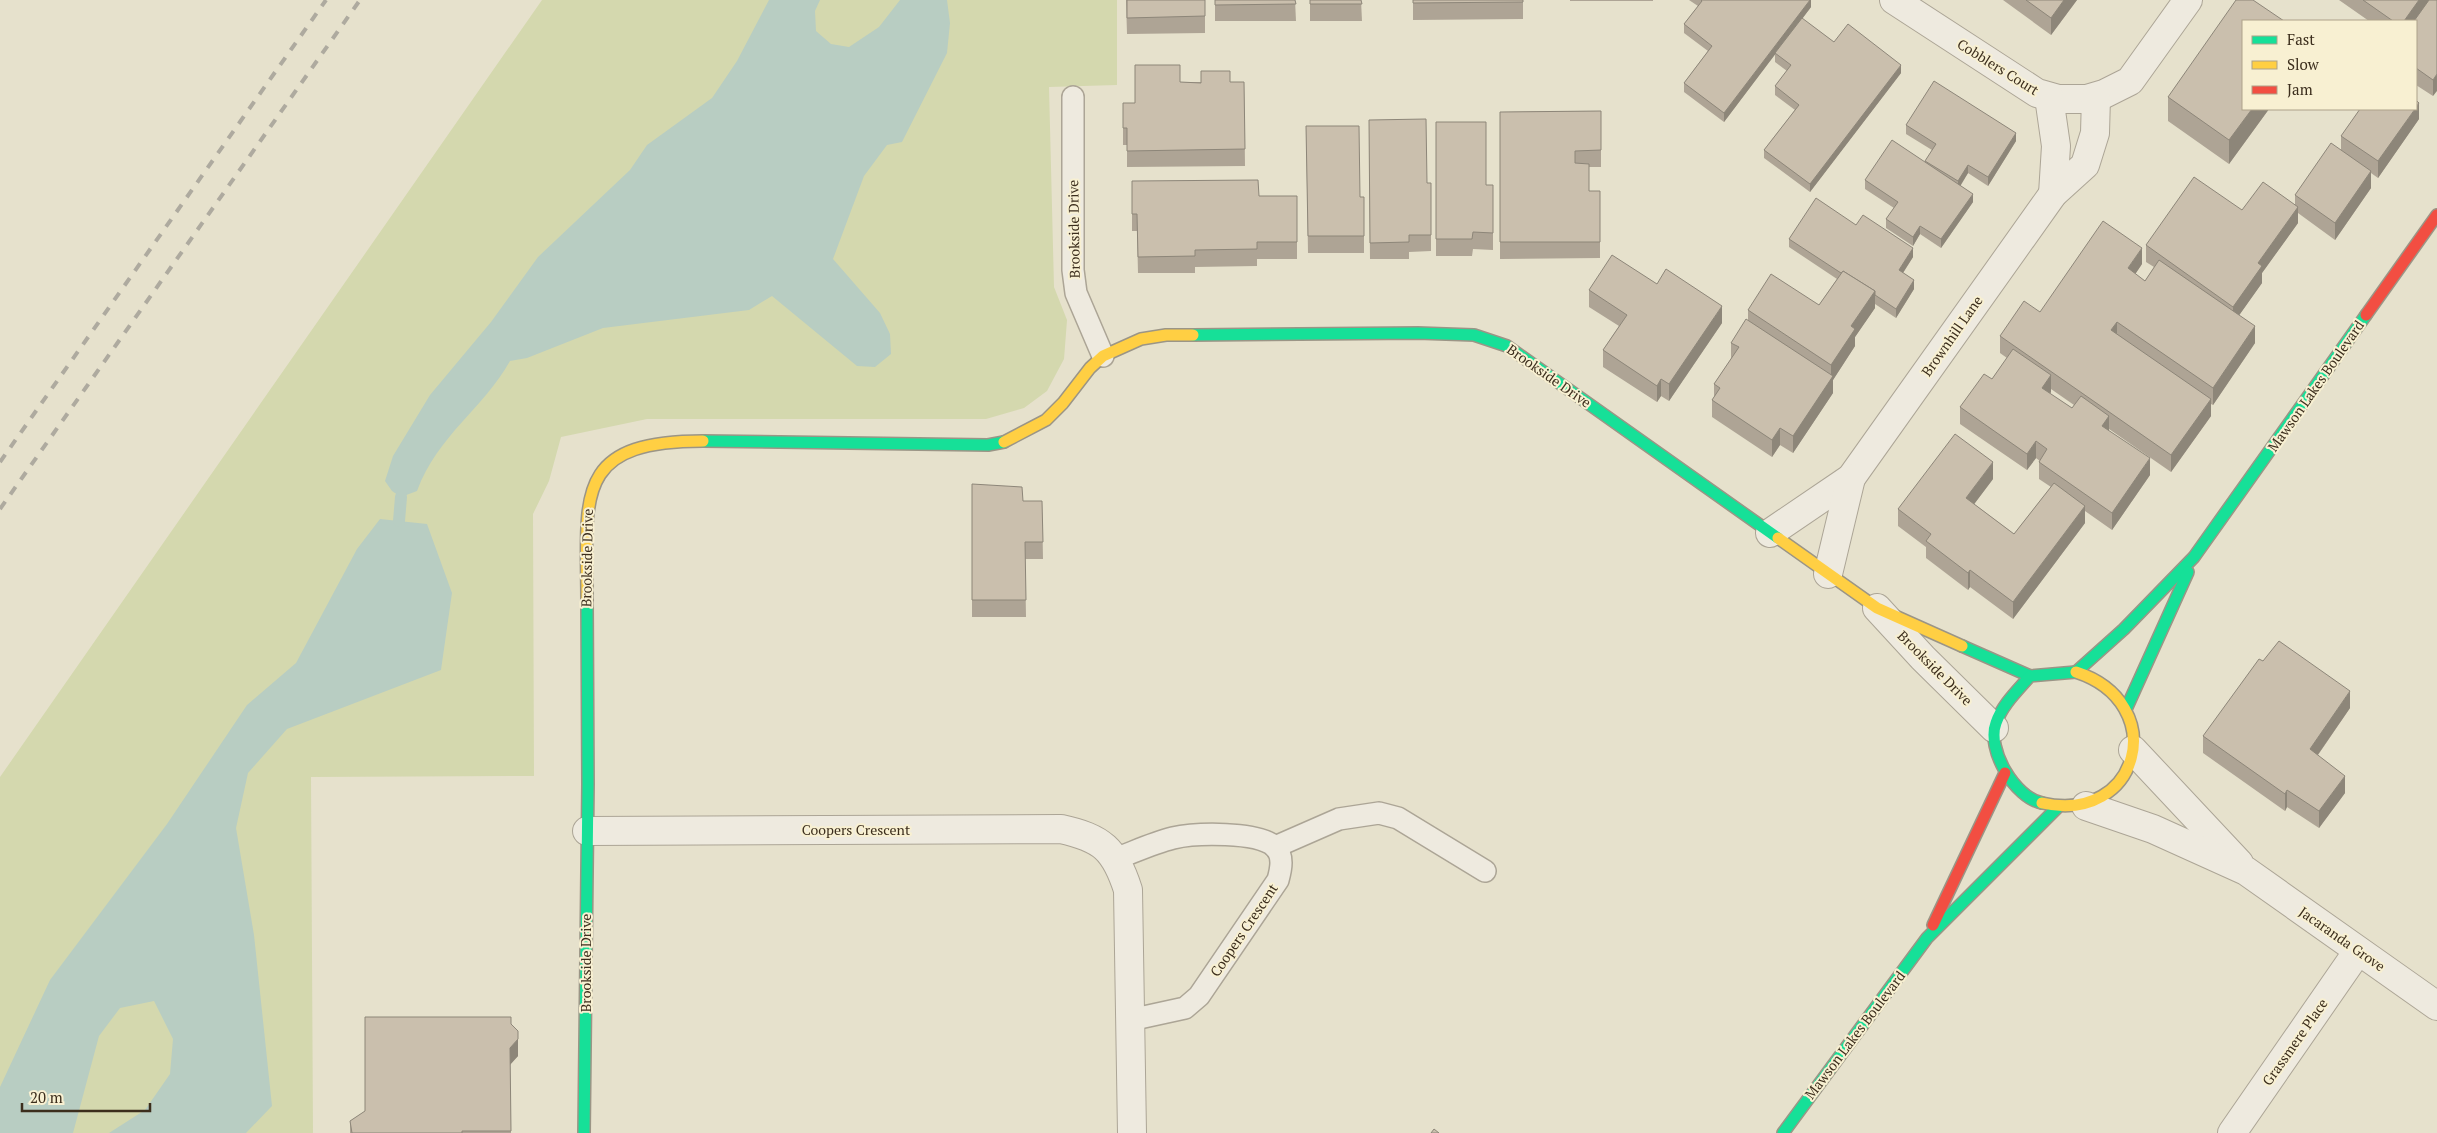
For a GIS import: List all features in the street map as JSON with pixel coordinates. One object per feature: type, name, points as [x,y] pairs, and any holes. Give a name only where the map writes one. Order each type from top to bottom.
[{"type":"street","name":"Cobblers Court","points":[[1894,0],[2037,94],[2049,97],[2087,99],[2096,97],[2130,80],[2188,0]]},
{"type":"street","points":[[2049,97],[2056,146],[2053,194]]},
{"type":"street","name":"Brownhill Lane","points":[[1770,533],[1851,478],[2053,194],[2085,165],[2094,133],[2096,97]]},
{"type":"street","name":"Mawson Lakes Boulevard","points":[[2076,672],[2124,629],[2194,557],[2437,215]]},
{"type":"street","name":"Brookside Drive","points":[[584,1133],[587,831],[585,536],[588,498],[598,476],[607,465],[625,452],[643,445],[658,443],[988,445],[1007,441],[1022,435],[1046,420],[1063,403],[1090,368],[1103,356],[1141,338],[1166,335],[1418,333],[1474,335],[1489,338],[1507,346],[1877,608],[2030,676]]},
{"type":"street","name":"Brownhill Lane","points":[[1828,574],[1851,478]]},
{"type":"street","name":"Mawson Lakes Boulevard","points":[[2127,707],[2194,557]]},
{"type":"street","name":"Brookside Drive","points":[[1877,608],[1923,658],[1994,728]]},
{"type":"street","points":[[2076,672],[2092,677],[2115,691],[2127,707],[2135,736],[2131,763],[2119,784],[2108,795],[2086,806],[2057,808],[2038,804],[2014,785],[2005,773],[1997,752],[1994,728],[2005,708],[2030,676],[2076,672]]},
{"type":"street","name":"Jacaranda Grove","points":[[2133,750],[2246,872]]},
{"type":"street","name":"Mawson Lakes Boulevard","points":[[1927,938],[2005,773]]},
{"type":"street","name":"Jacaranda Grove","points":[[2086,806],[2153,829],[2246,872],[2437,1006]]},
{"type":"street","name":"Mawson Lakes Boulevard","points":[[1783,1133],[1927,938],[2057,808]]},
{"type":"street","name":"Coopers Crescent","points":[[587,831],[1061,829],[1085,834],[1106,847],[1121,867],[1128,890],[1132,1133]]},
{"type":"street","name":"Grassmere Place","points":[[2232,1133],[2358,951]]},
{"type":"lane","name":"Brookside Drive","points":[[1073,97],[1073,270],[1076,293],[1103,356]]},
{"type":"lane","points":[[1114,859],[1174,838],[1206,834],[1258,839],[1276,847],[1339,819],[1379,813],[1398,818],[1485,871]]},
{"type":"lane","name":"Coopers Crescent","points":[[1130,1020],[1186,1008],[1199,996],[1278,880],[1282,862],[1276,847]]},
{"type":"green space","points":[[542,0],[1117,0],[1117,85],[1049,87],[1054,287],[1067,320],[1064,359],[1047,391],[1024,408],[986,419],[647,419],[561,437],[549,481],[533,514],[534,776],[311,777],[313,1133],[0,1133],[0,777]]},
{"type":"shaded area","points":[[769,0],[820,0],[815,11],[816,31],[831,44],[849,47],[879,27],[900,0],[947,0],[950,23],[947,53],[902,142],[887,145],[864,176],[833,259],[880,313],[890,334],[891,354],[875,367],[857,366],[772,296],[749,310],[603,328],[527,358],[510,361],[487,394],[437,454],[426,471],[417,491],[401,497],[392,491],[385,481],[393,456],[430,395],[491,322],[538,257],[630,170],[647,145],[712,98],[737,61]]},
{"type":"shaded area","points":[[380,519],[427,524],[452,593],[441,670],[287,729],[248,773],[236,828],[254,935],[272,1106],[246,1133],[109,1133],[145,1110],[170,1074],[173,1039],[154,1001],[120,1008],[99,1036],[73,1133],[0,1133],[0,1087],[50,980],[167,824],[247,705],[296,663],[357,549]]},
{"type":"building","points":[[1127,0],[1205,0],[1205,16],[1127,18]]},
{"type":"building","points":[[1215,0],[1295,0],[1296,4],[1215,5]]},
{"type":"building","points":[[1310,0],[1361,0],[1362,4],[1310,4]]},
{"type":"building","points":[[1413,0],[1523,0],[1523,2],[1413,3]]},
{"type":"building","points":[[1701,0],[1810,0],[1724,113],[1684,83],[1712,46],[1684,24]]},
{"type":"building","points":[[2026,0],[2064,0],[2051,18]]},
{"type":"building","points":[[2236,0],[2253,0],[2283,20],[2242,20],[2242,110],[2251,110],[2229,140],[2168,97]]},
{"type":"building","points":[[2363,0],[2419,0],[2405,20],[2392,20]]},
{"type":"building","points":[[2429,0],[2437,0],[2437,74],[2433,80],[2417,69],[2417,20],[2415,20]]},
{"type":"building","points":[[1802,18],[1834,42],[1848,24],[1901,65],[1810,184],[1764,150],[1799,105],[1775,86],[1791,65],[1775,53]]},
{"type":"building","points":[[1135,65],[1180,65],[1180,82],[1201,83],[1201,71],[1230,71],[1230,82],[1244,82],[1245,149],[1127,151],[1127,128],[1123,128],[1123,103],[1135,103]]},
{"type":"building","points":[[1934,81],[2016,133],[1988,177],[1968,165],[1958,181],[1925,161],[1936,144],[1906,125]]},
{"type":"building","points":[[2359,110],[2414,110],[2378,161],[2341,136]]},
{"type":"building","points":[[1601,111],[1601,150],[1575,151],[1575,163],[1589,164],[1589,191],[1600,191],[1600,242],[1500,242],[1500,112]]},
{"type":"building","points":[[1426,119],[1427,183],[1431,183],[1431,235],[1409,235],[1409,242],[1370,243],[1369,120]]},
{"type":"building","points":[[1436,122],[1486,122],[1486,185],[1493,185],[1493,233],[1473,232],[1472,239],[1436,239]]},
{"type":"building","points":[[1306,126],[1359,126],[1360,197],[1364,197],[1364,236],[1308,236]]},
{"type":"building","points":[[1892,140],[1973,194],[1941,239],[1920,226],[1913,237],[1886,219],[1898,202],[1865,180]]},
{"type":"building","points":[[2331,143],[2371,171],[2335,223],[2295,195]]},
{"type":"building","points":[[2194,177],[2242,210],[2263,182],[2298,207],[2258,263],[2262,266],[2233,307],[2146,245]]},
{"type":"building","points":[[1258,180],[1259,196],[1297,196],[1297,242],[1257,242],[1257,249],[1195,250],[1195,256],[1138,257],[1137,214],[1132,214],[1132,181]]},
{"type":"building","points":[[1816,198],[1856,225],[1863,215],[1913,248],[1899,270],[1914,280],[1896,309],[1875,295],[1875,291],[1843,271],[1841,273],[1789,239]]},
{"type":"building","points":[[2103,221],[2142,248],[2128,268],[2145,281],[2159,260],[2255,326],[2213,388],[2117,322],[2111,330],[2211,399],[2171,455],[2000,336],[2024,301],[2040,312]]},
{"type":"building","points":[[1612,255],[1657,284],[1666,269],[1722,306],[1669,384],[1661,379],[1657,386],[1603,350],[1627,315],[1589,290]]},
{"type":"building","points":[[1843,271],[1875,291],[1851,326],[1855,329],[1831,365],[1748,310],[1771,274],[1819,305]]},
{"type":"building","points":[[1746,319],[1833,376],[1793,436],[1780,428],[1772,440],[1712,400],[1720,388],[1714,384],[1739,347],[1731,343]]},
{"type":"building","points":[[2013,349],[2051,375],[2042,388],[2072,408],[2081,396],[2109,416],[2102,426],[2150,458],[2112,513],[2039,462],[2047,449],[2036,441],[2027,454],[1960,407],[1984,374],[1992,379]]},
{"type":"building","points":[[1955,434],[1993,462],[1966,498],[2014,534],[2054,483],[2085,506],[2013,602],[1970,570],[1968,573],[1926,541],[1931,534],[1898,509]]},
{"type":"building","points":[[972,484],[1022,487],[1023,501],[1042,501],[1043,542],[1025,542],[1026,600],[972,600]]},
{"type":"building","points":[[2279,641],[2350,691],[2310,749],[2345,776],[2319,811],[2287,790],[2285,794],[2203,736],[2259,659],[2263,661]]},
{"type":"building","points":[[365,1017],[511,1017],[511,1024],[518,1031],[518,1039],[510,1048],[511,1131],[352,1133],[350,1121],[365,1111]]},
{"type":"building","points":[[1434,1129],[1439,1133],[1431,1133]]},
{"type":"waterway","points":[[399,521],[401,497]]},
{"type":"railway","points":[[0,462],[326,0]]},
{"type":"railway","points":[[0,509],[360,0]]},
{"type":"traffic: fast","points":[[2076,672],[2124,629],[2194,557],[2366,315]]},
{"type":"traffic: fast","points":[[1193,335],[1418,333],[1474,335],[1507,346],[1778,538]]},
{"type":"traffic: fast","points":[[703,441],[988,445],[1004,442]]},
{"type":"traffic: fast","points":[[2127,707],[2188,572]]},
{"type":"traffic: fast","points":[[584,1133],[588,784],[587,602]]},
{"type":"traffic: fast","points":[[1962,646],[2030,676]]},
{"type":"traffic: fast","points":[[2042,803],[2022,792],[2005,771],[1995,746],[1994,734],[1996,723],[2006,704],[2030,676],[2076,672]]},
{"type":"traffic: fast","points":[[1783,1133],[1927,938],[2057,808]]},
{"type":"traffic: slow","points":[[1004,442],[1046,420],[1063,403],[1090,368],[1103,356],[1141,339],[1166,335],[1193,335]]},
{"type":"traffic: slow","points":[[587,602],[589,505],[596,482],[609,464],[630,451],[660,444],[703,441]]},
{"type":"traffic: slow","points":[[1778,538],[1877,608],[1962,646]]},
{"type":"traffic: slow","points":[[2042,803],[2075,805],[2102,796],[2121,779],[2131,757],[2133,733],[2125,709],[2106,687],[2076,672]]},
{"type":"traffic: jam","points":[[2366,315],[2437,215]]},
{"type":"traffic: jam","points":[[1933,925],[2005,773]]}]
